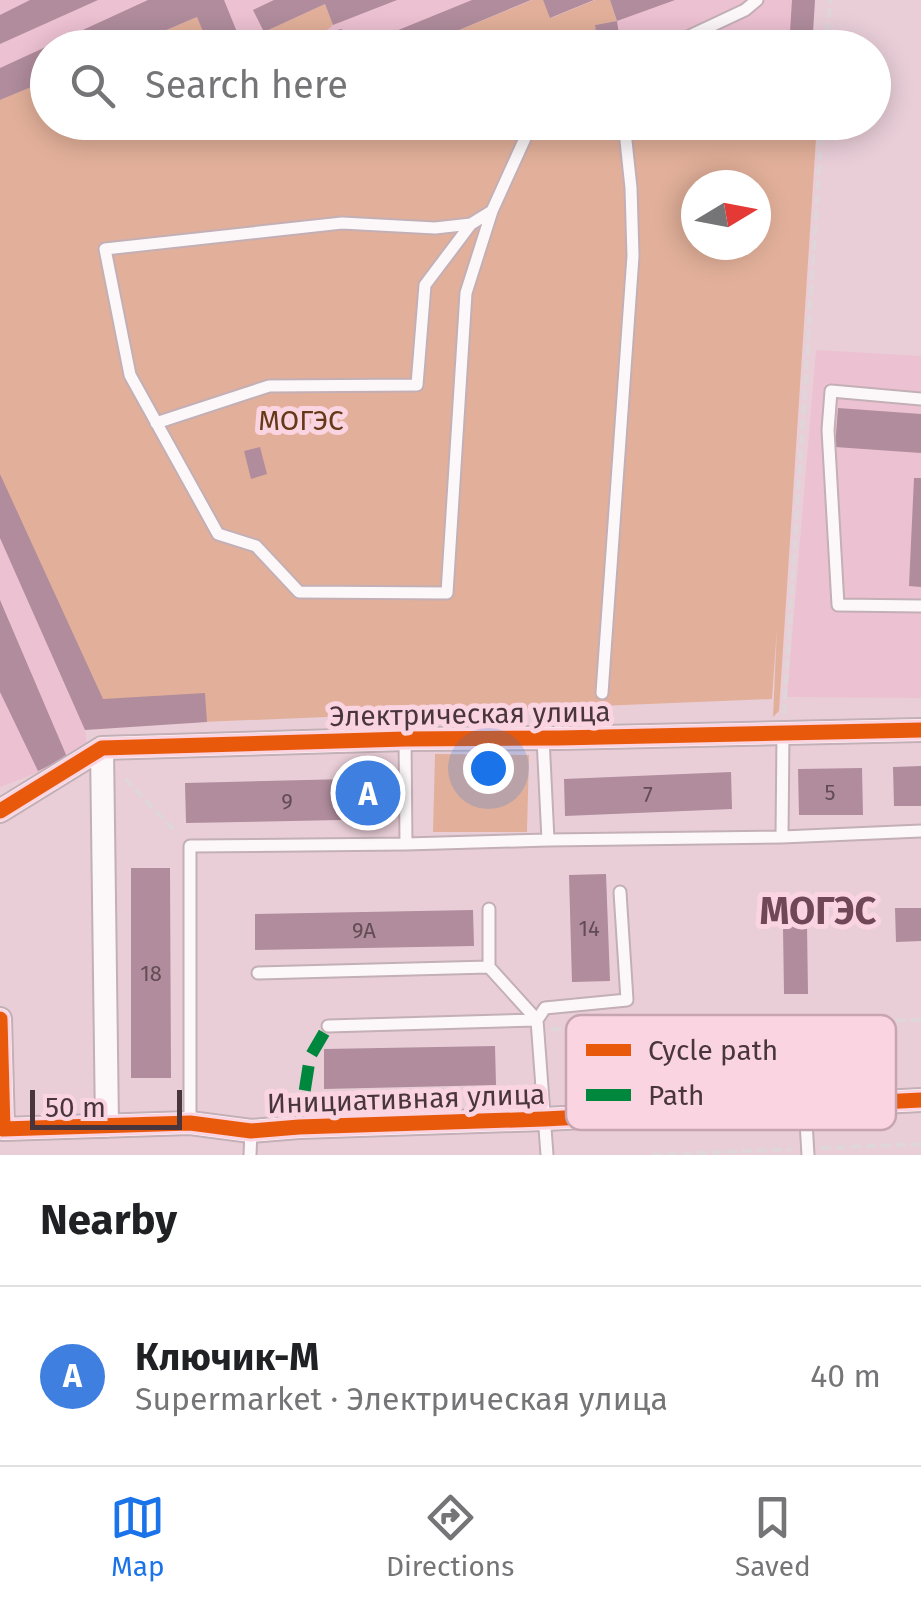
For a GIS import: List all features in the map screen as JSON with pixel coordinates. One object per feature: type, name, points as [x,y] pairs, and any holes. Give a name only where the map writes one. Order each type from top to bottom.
[{"type":"street","name":"Электрическая улица","points":[[102,748],[921,730]]},
{"type":"street","points":[[0,810],[102,748]]},
{"type":"street","points":[[102,748],[107,1126]]},
{"type":"street","name":"Инициативная улица","points":[[0,1019],[3,1129],[190,1123],[250,1131],[566,1118]]},
{"type":"street","name":"Инициативная улица","points":[[896,1101],[921,1100]]},
{"type":"lane","points":[[702,30],[757,0]]},
{"type":"lane","points":[[471,224],[436,228],[342,223],[105,249],[130,376],[218,534],[256,546],[299,592],[447,592],[466,293],[492,211],[524,140]]},
{"type":"lane","points":[[602,694],[632,256],[626,140]]},
{"type":"lane","points":[[156,423],[269,386],[417,385],[425,285],[471,224],[492,211]]},
{"type":"lane","points":[[921,398],[830,391],[828,430],[838,604],[921,606]]},
{"type":"lane","points":[[782,837],[783,734]]},
{"type":"lane","points":[[543,738],[548,840]]},
{"type":"lane","points":[[405,739],[406,844]]},
{"type":"lane","points":[[190,1123],[190,846],[921,832]]},
{"type":"lane","points":[[547,1155],[537,1025],[545,1008],[627,1000],[620,892]]},
{"type":"lane","points":[[489,909],[489,968],[537,1025]]},
{"type":"lane","points":[[258,973],[489,968]]},
{"type":"lane","points":[[328,1026],[537,1025]]},
{"type":"lane","points":[[250,1131],[250,1155]]},
{"type":"path","points":[[828,30],[830,0]]},
{"type":"path","points":[[783,734],[821,140]]},
{"type":"path","points":[[102,748],[130,786],[190,846]]},
{"type":"path","points":[[896,1020],[921,1020]]},
{"type":"path","points":[[537,1025],[566,1025]]},
{"type":"path","points":[[652,1155],[808,1152],[921,1144]]},
{"type":"shaded area","points":[[0,0],[531,0],[458,30],[323,30],[325,5],[268,30],[202,30],[196,17],[134,30],[30,30],[30,68],[0,100]]},
{"type":"shaded area","points":[[610,0],[815,0],[813,30],[596,30],[595,25],[617,21]]},
{"type":"shaded area","points":[[816,350],[921,356],[921,698],[787,697]]},
{"type":"shaded area","points":[[0,474],[101,722],[85,730],[87,746],[39,772],[0,787]]},
{"type":"green space","points":[[532,0],[543,0],[551,18],[595,0],[610,0],[617,21],[595,25],[596,30],[460,30]]},
{"type":"green space","points":[[325,4],[333,25],[327,30],[268,30]]},
{"type":"green space","points":[[197,17],[203,30],[166,30]]},
{"type":"green space","name":"МОГЭС","points":[[30,87],[30,140],[816,140],[779,711],[773,717],[777,628],[772,699],[103,726],[0,475],[0,100]]},
{"type":"green space","points":[[435,754],[529,755],[527,832],[433,832]]},
{"type":"building","points":[[30,0],[98,0],[0,44],[0,15]]},
{"type":"building","points":[[148,0],[224,0],[236,30],[202,30],[197,17],[166,30],[83,30]]},
{"type":"building","points":[[274,0],[397,0],[333,25],[325,4],[268,30],[263,30],[253,10]]},
{"type":"building","points":[[472,0],[531,0],[459,30],[398,30]]},
{"type":"building","points":[[543,0],[594,0],[550,18]]},
{"type":"building","points":[[610,0],[675,0],[617,21]]},
{"type":"building","points":[[792,0],[815,0],[813,30],[790,30]]},
{"type":"building","points":[[617,21],[618,30],[596,30],[595,25]]},
{"type":"building","points":[[30,54],[30,88],[0,100],[0,68]]},
{"type":"building","points":[[838,408],[921,414],[921,453],[835,447]]},
{"type":"building","points":[[260,447],[267,474],[251,479],[244,451]]},
{"type":"building","points":[[0,474],[103,699],[205,693],[207,722],[85,730],[0,538]]},
{"type":"building","points":[[914,478],[921,478],[921,587],[909,586]]},
{"type":"building","points":[[0,600],[67,757],[38,771],[0,692]]},
{"type":"building","points":[[921,766],[921,806],[894,806],[893,767]]},
{"type":"building","points":[[862,768],[863,815],[799,815],[798,769]]},
{"type":"building","points":[[731,772],[732,809],[565,816],[564,779]]},
{"type":"building","points":[[389,778],[390,819],[186,823],[185,783]]},
{"type":"building","points":[[131,868],[170,868],[171,1078],[131,1078]]},
{"type":"building","points":[[606,874],[610,981],[572,982],[569,875]]},
{"type":"building","points":[[895,908],[921,908],[921,941],[896,942]]},
{"type":"building","points":[[473,910],[474,946],[255,950],[255,914]]},
{"type":"building","points":[[807,925],[808,994],[784,994],[783,926]]},
{"type":"building","points":[[495,1046],[496,1085],[324,1089],[324,1049]]},
{"type":"marked path","points":[[299,1127],[310,1057],[328,1026]]},
{"type":"cycle path","points":[[0,811],[102,748],[921,730]]},
{"type":"cycle path","points":[[0,1019],[3,1129],[190,1123],[251,1131],[566,1118]]},
{"type":"cycle path","points":[[896,1101],[921,1100]]},
{"type":"place","name":"Ключик-М","points":[[368,793]]},
{"type":"district","name":"МОГЭС","points":[[818,911]]}]
